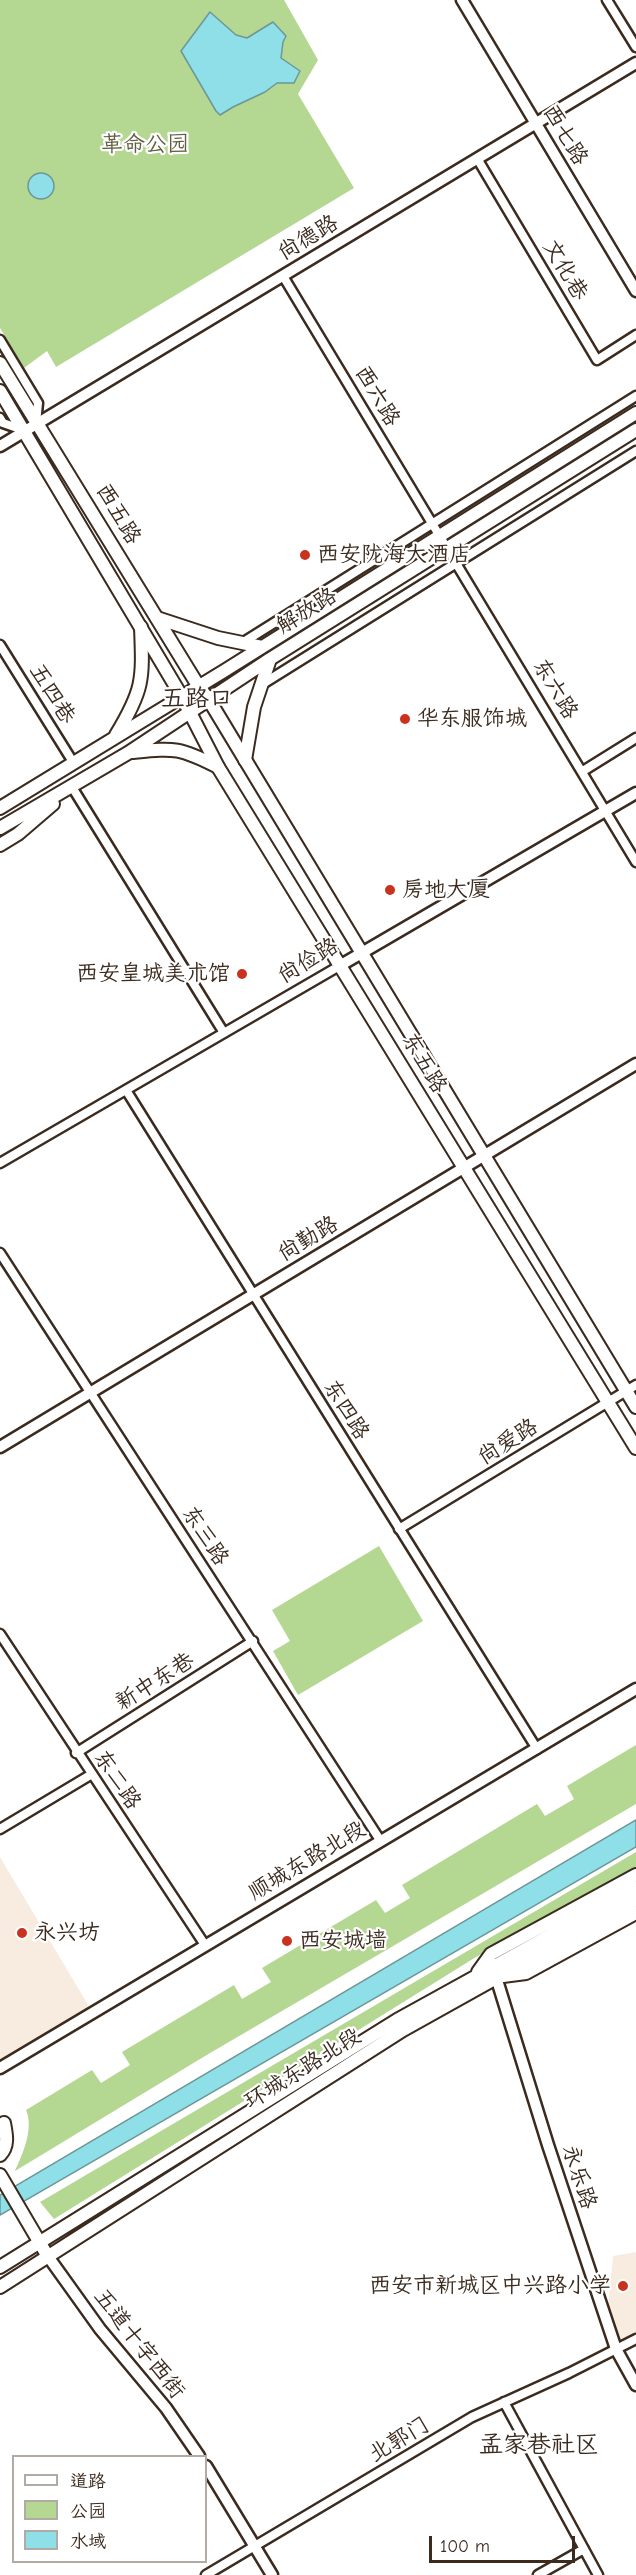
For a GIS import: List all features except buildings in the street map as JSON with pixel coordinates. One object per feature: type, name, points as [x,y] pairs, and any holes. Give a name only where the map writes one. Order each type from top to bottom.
[{"type":"main road","name":"西五路","points":[[0,363],[199,687]]},
{"type":"main road","name":"西五路","points":[[0,391],[182,697]]},
{"type":"main road","name":"解放路","points":[[0,808],[199,687],[636,413]]},
{"type":"main road","name":"解放路","points":[[0,828],[128,753],[270,659],[636,430]]},
{"type":"main road","points":[[157,618],[218,638],[262,647]]},
{"type":"main road","points":[[115,737],[138,696],[143,673],[141,625]]},
{"type":"main road","points":[[245,760],[254,707],[270,659]]},
{"type":"main road","name":"东五路","points":[[199,687],[484,1156],[631,1388],[636,1407]]},
{"type":"main road","name":"东五路","points":[[182,697],[218,767],[636,1448]]},
{"type":"main road","points":[[128,753],[178,749],[218,767]]},
{"type":"main road","points":[[0,845],[18,834],[72,787]]},
{"type":"main road","points":[[477,1974],[491,1954],[636,1875]]},
{"type":"main road","name":"环城东路北段","points":[[0,2267],[388,2026],[477,1974],[636,1888]]},
{"type":"main road","name":"环城东路北段","points":[[0,2287],[403,2030],[636,1900]]},
{"type":"main road","points":[[496,1977],[526,1973],[636,1913]]},
{"type":"main road","points":[[0,2155],[4,2151],[6,2140],[4,2123]]},
{"type":"main road","points":[[3,2180],[47,2256]]},
{"type":"street","name":"西七路","points":[[462,0],[636,291]]},
{"type":"street","points":[[607,0],[636,47]]},
{"type":"street","name":"尚德路","points":[[0,446],[636,63]]},
{"type":"street","name":"文化巷","points":[[477,160],[597,360],[636,335]]},
{"type":"street","name":"西六路","points":[[283,276],[441,536]]},
{"type":"street","points":[[0,340],[38,403],[36,423]]},
{"type":"street","points":[[242,643],[636,396]]},
{"type":"street","points":[[0,418],[3,423],[24,430]]},
{"type":"street","points":[[261,685],[636,451]]},
{"type":"street","name":"东六路","points":[[441,536],[636,862]]},
{"type":"street","name":"五四巷","points":[[0,645],[73,762]]},
{"type":"street","points":[[583,771],[636,738]]},
{"type":"street","points":[[72,787],[224,1033]]},
{"type":"street","name":"尚俭路","points":[[0,1163],[636,793]]},
{"type":"street","name":"尚勤路","points":[[0,1447],[636,1064]]},
{"type":"street","name":"东四路","points":[[126,1090],[537,1749]]},
{"type":"street","name":"东三路","points":[[0,1253],[89,1394],[253,1641],[380,1840]]},
{"type":"street","name":"尚爱路","points":[[399,1530],[631,1388]]},
{"type":"street","name":"东二路","points":[[0,1634],[76,1753],[205,1945]]},
{"type":"street","name":"新中东巷","points":[[76,1753],[253,1641]]},
{"type":"street","name":"顺城东路北段","points":[[0,2068],[636,1689]]},
{"type":"street","points":[[0,1829],[92,1774]]},
{"type":"street","name":"永乐路","points":[[496,1977],[550,2153],[616,2349],[636,2385]]},
{"type":"street","name":"五道十字西街","points":[[47,2256],[100,2330],[166,2408],[198,2455]]},
{"type":"street","name":"北郭门","points":[[206,2575],[472,2417],[636,2339]]},
{"type":"street","points":[[504,2402],[598,2575]]},
{"type":"street","points":[[207,2468],[272,2575]]},
{"type":"street","points":[[538,2575],[584,2549]]},
{"type":"shaded area","name":"永兴坊","points":[[0,1857],[90,2008],[0,2062]]},
{"type":"shaded area","name":"西安市新城区中兴路小学","points":[[636,2252],[636,2336],[619,2345],[607,2317],[613,2256]]},
{"type":"green space","name":"革命公园","points":[[0,0],[284,0],[318,60],[298,94],[354,188],[56,367],[47,351],[24,368],[0,328]]},
{"type":"green space","points":[[379,1546],[423,1621],[298,1695],[273,1651],[290,1641],[272,1610]]},
{"type":"green space","points":[[636,1745],[636,1804],[205,2056],[15,2171],[28,2133],[26,2110],[92,2070],[101,2083],[130,2065],[122,2052],[234,1985],[242,1999],[271,1982],[262,1968],[376,1900],[385,1913],[410,1898],[402,1885],[537,1804],[545,1816],[574,1799],[567,1786]]},
{"type":"green space","points":[[636,1852],[636,1870],[476,1957],[54,2219],[40,2202]]},
{"type":"water","points":[[210,12],[236,35],[247,38],[273,22],[286,36],[281,58],[300,71],[294,83],[277,83],[265,92],[220,115],[181,51]]},
{"type":"water","points":[[41,173],[50,177],[54,186],[50,195],[41,199],[32,195],[28,186],[32,177]]},
{"type":"water","points":[[636,1820],[636,1847],[0,2215],[0,2195]]},
{"type":"place","name":"西安陇海大酒店","points":[[305,555]]},
{"type":"place","name":"华东服饰城","points":[[405,719]]},
{"type":"place","name":"房地大厦","points":[[390,890]]},
{"type":"place","name":"西安皇城美术馆","points":[[242,974]]},
{"type":"place","name":"永兴坊","points":[[22,1933]]},
{"type":"place","name":"西安城墙","points":[[287,1941]]},
{"type":"place","name":"西安市新城区中兴路小学","points":[[623,2286]]},
{"type":"district","name":"五路口","points":[[197,699]]},
{"type":"district","name":"孟家巷社区","points":[[539,2445]]}]
